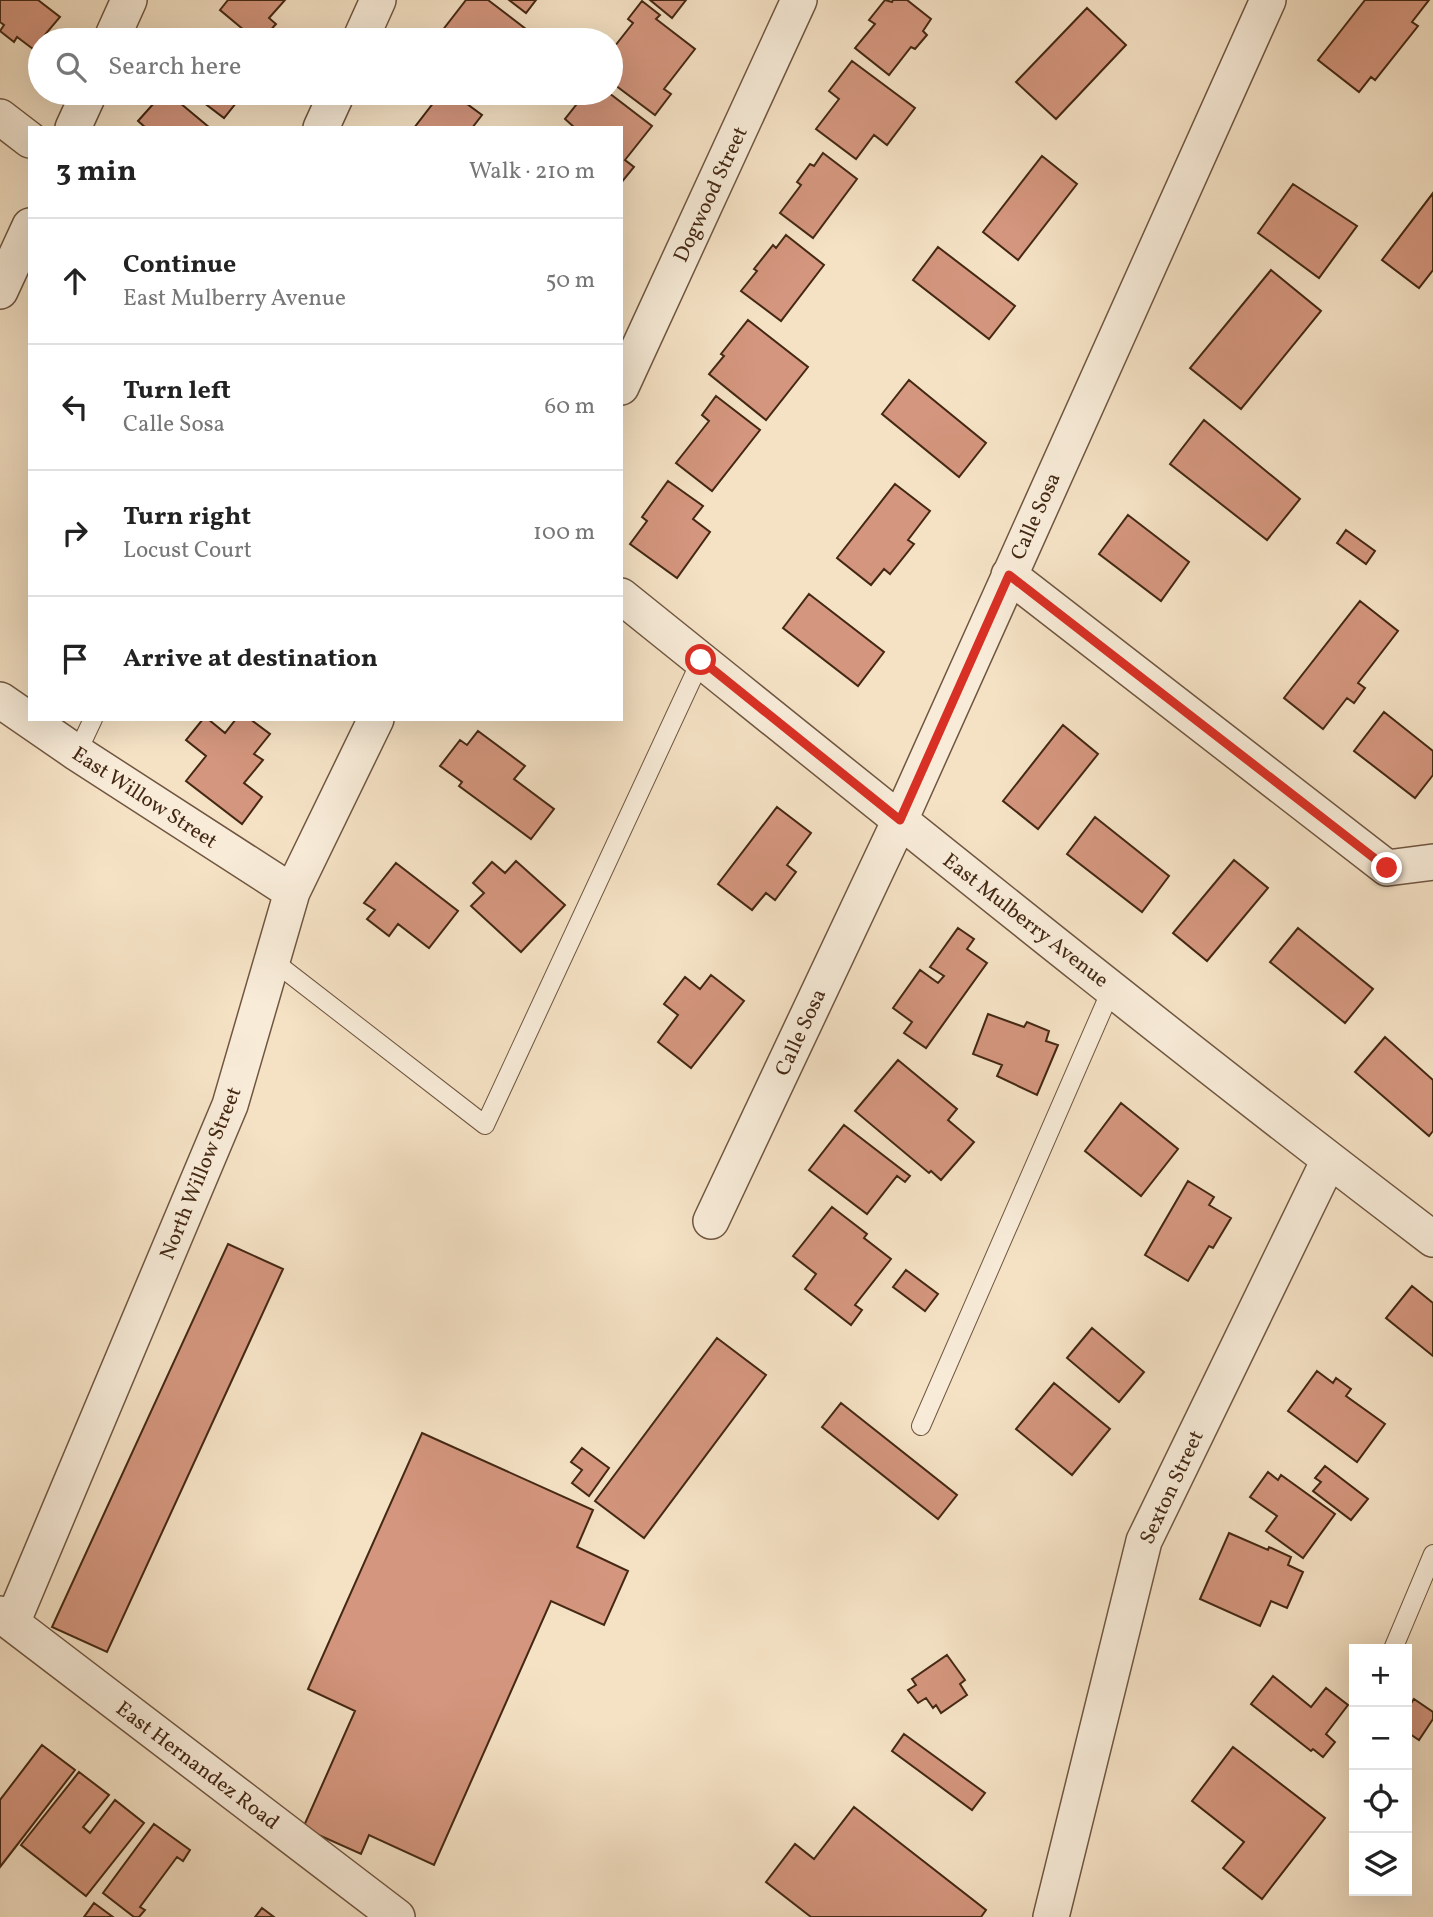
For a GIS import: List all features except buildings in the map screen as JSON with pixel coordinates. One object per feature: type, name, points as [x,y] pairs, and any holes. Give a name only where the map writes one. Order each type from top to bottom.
[{"type":"street","points":[[116,28],[129,0]]},
{"type":"street","points":[[365,28],[378,0]]},
{"type":"street","name":"Dogwood Street","points":[[623,383],[799,0]]},
{"type":"street","name":"Calle Sosa","points":[[711,1222],[900,820],[1268,0]]},
{"type":"street","points":[[74,126],[84,105]]},
{"type":"street","points":[[322,126],[332,105]]},
{"type":"street","points":[[0,117],[28,138]]},
{"type":"street","points":[[0,291],[28,230]]},
{"type":"street","points":[[1009,575],[1387,868],[1433,862]]},
{"type":"street","name":"East Mulberry Avenue","points":[[623,598],[1329,1160],[1429,1230]]},
{"type":"street","name":"East Willow Street","points":[[0,700],[28,719]]},
{"type":"street","name":"East Willow Street","points":[[31,721],[292,892]]},
{"type":"street","name":"North Willow Street","points":[[6,1619],[230,1105],[292,892],[375,721]]},
{"type":"street","name":"Sexton Street","points":[[1051,1917],[1144,1541],[1329,1160]]},
{"type":"street","name":"East Hernandez Road","points":[[6,1619],[397,1917]]},
{"type":"lane","points":[[272,960],[485,1125],[701,660]]},
{"type":"lane","points":[[77,753],[92,721]]},
{"type":"lane","points":[[921,1426],[1112,988]]},
{"type":"lane","points":[[1395,1644],[1433,1554]]},
{"type":"route","points":[[701,660],[900,820],[1009,575],[1387,868]]}]
